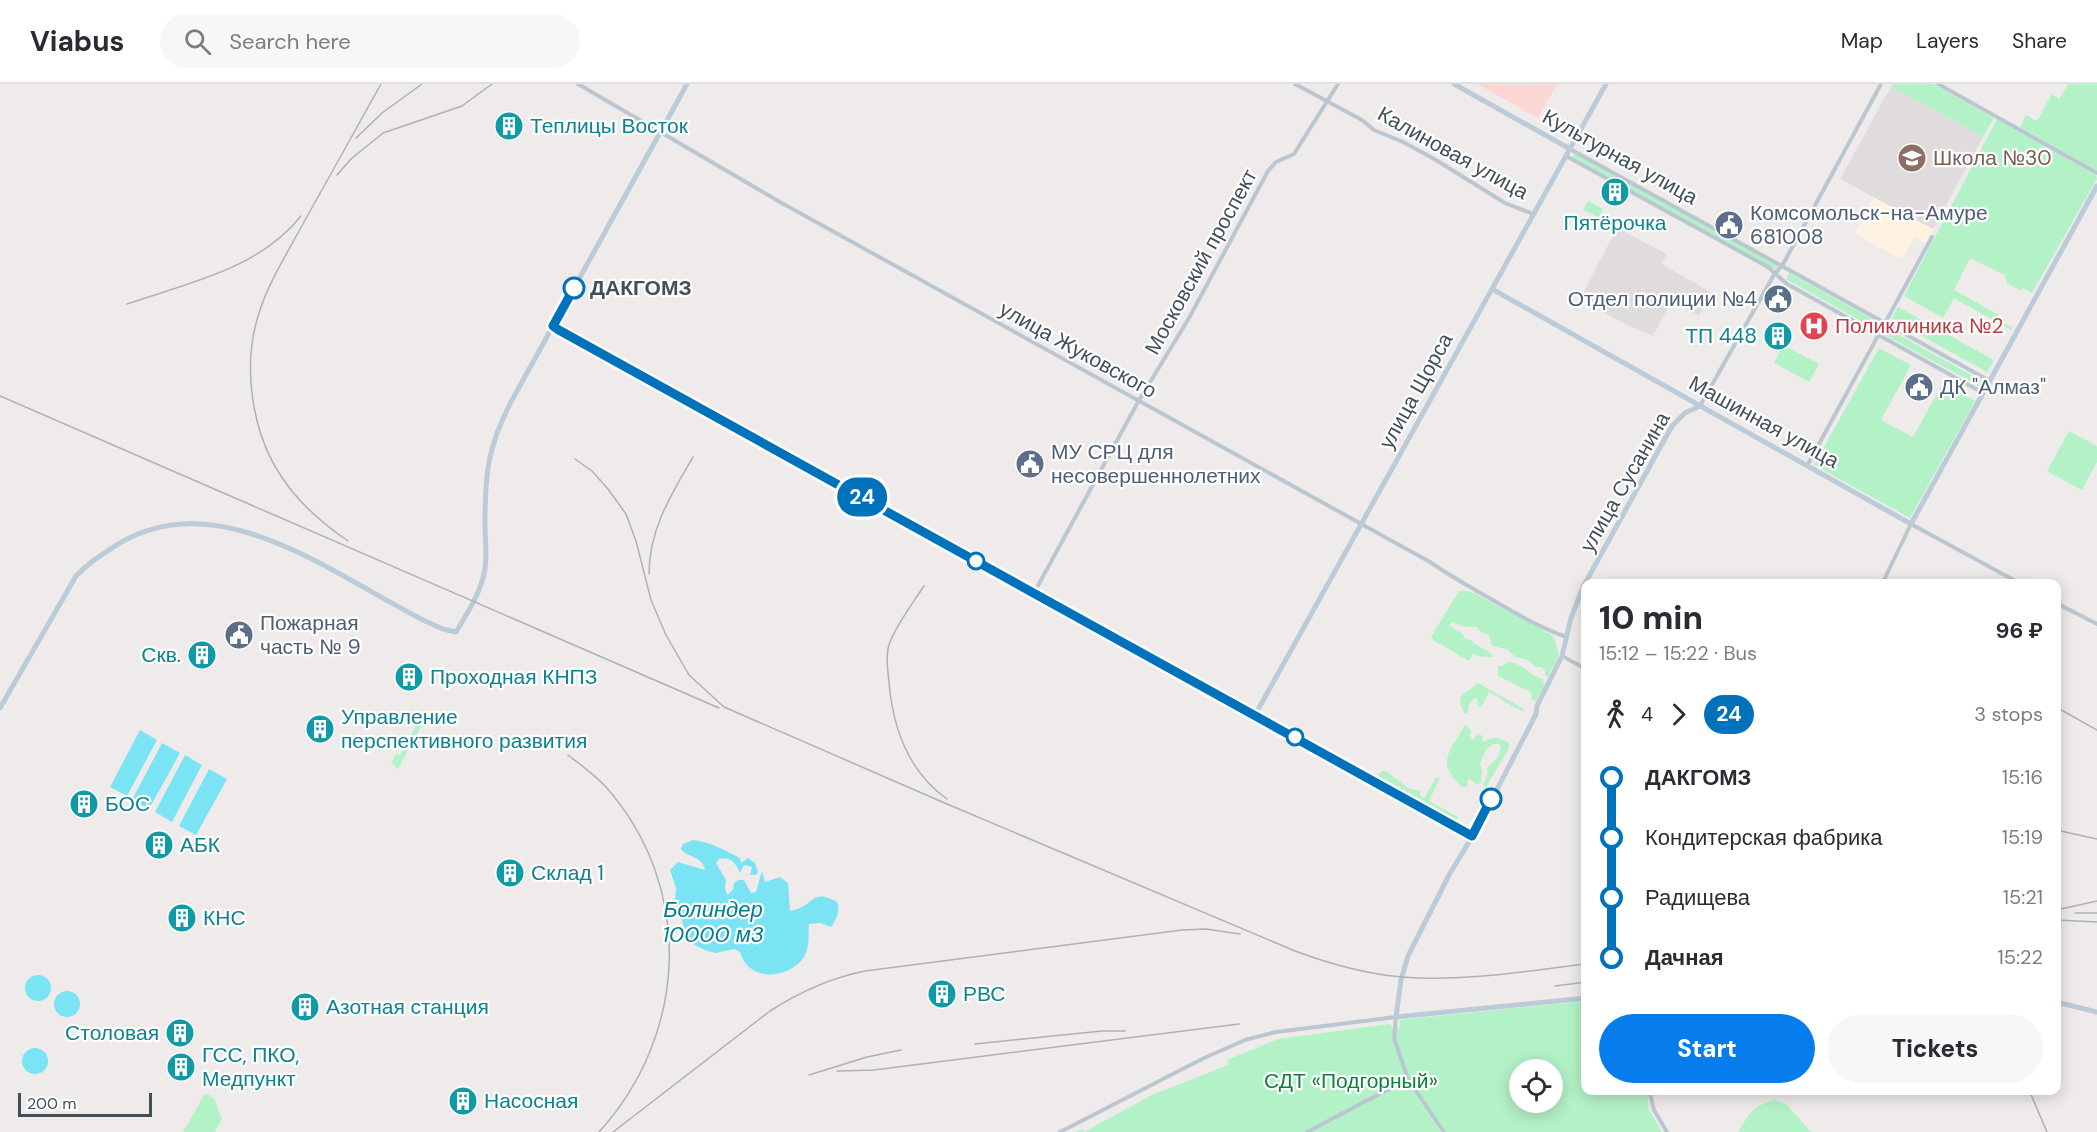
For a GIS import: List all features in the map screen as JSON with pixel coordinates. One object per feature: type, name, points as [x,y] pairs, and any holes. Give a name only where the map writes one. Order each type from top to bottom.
[{"type":"street","name":"улица Жуковского","points":[[578,84],[660,133],[1138,402],[1430,562],[1510,610],[1551,632],[1567,637]]},
{"type":"street","points":[[0,708],[76,576],[124,540],[155,527],[194,524],[224,526],[252,533],[423,620],[442,629],[456,632],[481,585],[484,573],[486,484],[492,442],[507,409],[687,84]]},
{"type":"street","name":"Калиновая улица","points":[[1295,84],[1362,120],[1374,130],[1403,142],[1436,160],[1505,203],[1533,214]]},
{"type":"street","name":"Московский проспект","points":[[1034,593],[1138,402],[1189,318],[1268,171],[1276,162],[1294,154],[1338,84]]},
{"type":"street","name":"Культурная улица","points":[[1454,84],[1990,381]]},
{"type":"street","name":"улица Щорса","points":[[1255,715],[1606,84]]},
{"type":"street","name":"улица Сусанина","points":[[1587,579],[1672,426],[1685,413],[1700,406],[1775,273],[1782,266],[1881,84]]},
{"type":"street","points":[[1938,84],[2097,173]]},
{"type":"street","name":"Культурная улица","points":[[1566,156],[1768,267],[1787,284],[1983,393]]},
{"type":"street","points":[[1884,579],[1911,524],[2097,186]]},
{"type":"street","points":[[1808,464],[1932,237]]},
{"type":"street","name":"Машинная улица","points":[[1492,289],[2012,579]]},
{"type":"street","points":[[553,326],[1472,836]]},
{"type":"street","name":"улица Сусанина","points":[[1396,1017],[1401,980],[1408,956],[1449,874],[1472,836],[1536,714],[1537,706],[1562,656],[1571,618],[1581,592]]},
{"type":"street","points":[[2061,606],[2097,624]]},
{"type":"street","points":[[1562,656],[1581,666]]},
{"type":"street","points":[[1060,1132],[1245,1040],[1285,1030],[1581,998]]},
{"type":"street","points":[[2061,1003],[2097,1012]]},
{"type":"street","points":[[1396,1017],[1394,1038],[1408,1078],[1444,1132]]},
{"type":"street","points":[[1307,1132],[1408,1078]]},
{"type":"street","points":[[1650,1095],[1654,1110],[1667,1132]]},
{"type":"shaded area","points":[[1477,84],[1557,84],[1538,118]]},
{"type":"shaded area","name":"Школа №30","points":[[1891,86],[1983,137],[1933,229],[1840,179]]},
{"type":"shaded area","points":[[1874,198],[1933,229],[1926,243],[1914,237],[1902,260],[1855,234]]},
{"type":"shaded area","points":[[1617,228],[1667,254],[1662,264],[1712,293],[1699,316],[1672,301],[1653,336],[1623,323],[1580,299]]},
{"type":"green space","points":[[1893,84],[1933,84],[1994,118],[1983,137],[1891,86]]},
{"type":"green space","points":[[2068,84],[2097,84],[2097,171],[2020,127],[2026,115],[2037,121],[2052,94],[2059,99]]},
{"type":"green space","points":[[1997,119],[2096,175],[2097,179],[2032,293],[2023,288],[2021,291],[2007,283],[2005,275],[1970,258],[1954,290],[1999,315],[1997,319],[2010,327],[2014,324],[2011,330],[1954,298],[1943,318],[1904,296]]},
{"type":"green space","points":[[1574,153],[1777,265],[1777,268],[1774,269],[1572,157]]},
{"type":"green space","points":[[1588,201],[1603,209],[1600,218],[1583,210]]},
{"type":"green space","points":[[1789,273],[1881,324],[1877,330],[1786,279]]},
{"type":"green space","points":[[1898,307],[1994,360],[1987,372],[1891,319]]},
{"type":"green space","points":[[1888,329],[1984,382],[1981,387],[1885,335]]},
{"type":"green space","points":[[1783,345],[1819,364],[1809,382],[1774,363]]},
{"type":"green space","points":[[1879,348],[1911,365],[1881,420],[1913,437],[1943,383],[1975,401],[1910,518],[1814,465]]},
{"type":"green space","points":[[2069,431],[2097,446],[2097,462],[2082,490],[2047,471]]},
{"type":"green space","points":[[1459,591],[1474,593],[1552,635],[1558,649],[1558,657],[1549,677],[1545,676],[1545,670],[1541,667],[1535,667],[1528,660],[1515,657],[1507,649],[1492,646],[1489,635],[1482,633],[1476,627],[1465,627],[1452,622],[1449,626],[1493,657],[1473,654],[1469,661],[1433,640],[1431,637]]},
{"type":"green space","points":[[1508,662],[1517,664],[1543,679],[1544,687],[1536,701],[1531,699],[1532,693],[1498,676],[1498,666],[1503,666]]},
{"type":"green space","points":[[1478,683],[1524,711],[1489,692],[1481,707],[1474,698],[1469,705],[1468,713],[1465,714],[1460,704],[1461,696]]},
{"type":"green space","points":[[418,722],[422,725],[398,769],[391,763],[396,754],[400,755]]},
{"type":"green space","points":[[1466,725],[1471,730],[1470,736],[1473,740],[1478,733],[1482,736],[1483,742],[1496,738],[1509,743],[1509,748],[1486,787],[1483,785],[1488,773],[1487,768],[1498,757],[1501,748],[1499,744],[1493,744],[1486,750],[1480,763],[1481,781],[1478,785],[1470,779],[1467,787],[1462,787],[1449,771],[1447,764],[1450,750]]},
{"type":"green space","points":[[1386,771],[1408,788],[1421,791],[1422,798],[1425,797],[1436,777],[1440,778],[1429,801],[1458,817],[1457,820],[1443,815],[1408,792],[1384,782],[1378,775]]},
{"type":"green space","name":"СДТ «Подгорный»","points":[[1581,1001],[1581,1095],[1647,1095],[1649,1110],[1662,1132],[1084,1132],[1152,1095],[1228,1065],[1227,1060],[1278,1039],[1390,1024],[1393,1028],[1400,1027],[1399,1020]]},
{"type":"green space","points":[[207,1094],[214,1098],[222,1119],[215,1132],[183,1132],[204,1095]]},
{"type":"green space","points":[[1775,1100],[1786,1104],[1811,1132],[1738,1132],[1752,1111]]},
{"type":"water","points":[[140,730],[157,740],[127,796],[110,787]]},
{"type":"water","points":[[162,743],[180,753],[149,809],[132,800]]},
{"type":"water","points":[[185,755],[202,765],[172,822],[155,812]]},
{"type":"water","points":[[209,769],[227,779],[196,835],[179,826]]},
{"type":"water","name":"Болиндер 10000 м3","points":[[693,840],[723,849],[740,858],[741,863],[748,858],[755,863],[758,872],[756,875],[750,875],[752,867],[744,865],[740,873],[732,861],[719,859],[716,863],[726,880],[727,895],[733,890],[734,883],[738,880],[744,880],[751,893],[756,892],[762,871],[765,882],[780,877],[788,883],[790,911],[804,906],[817,897],[828,898],[837,902],[838,905],[835,921],[831,927],[820,923],[809,924],[808,945],[804,957],[797,965],[779,973],[760,973],[751,969],[744,962],[740,952],[734,949],[716,953],[695,945],[688,938],[675,901],[676,888],[670,870],[678,862],[705,870],[698,859],[681,849],[683,844]]},
{"type":"water","points":[[38,975],[47,979],[51,988],[47,997],[38,1001],[29,997],[25,988],[29,979]]},
{"type":"water","points":[[67,991],[76,995],[80,1004],[76,1013],[67,1017],[58,1013],[54,1004],[58,995]]},
{"type":"water","points":[[35,1048],[44,1052],[48,1061],[44,1070],[35,1074],[26,1070],[22,1061],[26,1052]]},
{"type":"railway","points":[[348,541],[304,505],[272,461],[257,420],[253,398],[251,354],[259,313],[272,281],[381,84]]},
{"type":"railway","points":[[356,138],[382,113],[422,84]]},
{"type":"railway","points":[[337,175],[351,159],[383,133],[462,106],[492,84]]},
{"type":"railway","points":[[127,304],[198,281],[244,262],[284,234],[301,216]]},
{"type":"railway","points":[[0,396],[719,708]]},
{"type":"railway","points":[[649,574],[657,527],[669,499],[693,457]]},
{"type":"railway","points":[[575,459],[592,471],[626,514],[636,541],[651,600],[666,635],[689,675],[724,707],[1295,951],[1335,964],[1375,974],[1425,978],[1494,975],[1581,965]]},
{"type":"railway","points":[[924,586],[901,620],[888,647],[889,683],[894,716],[905,748],[922,776],[947,799]]},
{"type":"railway","points":[[2061,710],[2097,730]]},
{"type":"railway","points":[[568,755],[606,787],[635,827],[655,870],[666,915],[669,961],[664,1006],[650,1051],[629,1093],[599,1132]]},
{"type":"railway","points":[[2061,831],[2097,839]]},
{"type":"railway","points":[[2061,909],[2097,901]]},
{"type":"railway","points":[[2075,913],[2097,913]]},
{"type":"railway","points":[[2061,920],[2097,922]]},
{"type":"railway","points":[[613,1132],[770,1011],[804,991],[840,977],[865,971],[1182,930],[1206,929],[1240,934]]},
{"type":"railway","points":[[1555,986],[1581,983]]},
{"type":"railway","points":[[837,1071],[874,1070],[1239,1024]]},
{"type":"railway","points":[[975,1044],[1102,1031],[1125,1031]]},
{"type":"railway","points":[[809,1075],[867,1057],[901,1050]]},
{"type":"railway","points":[[2031,1095],[2047,1132]]},
{"type":"bus line","name":"24","points":[[574,288],[553,326],[557,329],[1472,836],[1491,799]]},
{"type":"place","name":"Теплицы Восток","points":[[509,126]]},
{"type":"place","name":"Школа №30","points":[[1912,158]]},
{"type":"place","name":"Пятёрочка","points":[[1615,192]]},
{"type":"place","name":"Комсомольск-на-Амуре 681008","points":[[1729,225]]},
{"type":"place","name":"ДАКГОМЗ","points":[[574,288]]},
{"type":"place","name":"Отдел полиции №4","points":[[1778,299]]},
{"type":"place","name":"Поликлиника №2","points":[[1814,326]]},
{"type":"place","name":"ТП 448","points":[[1778,336]]},
{"type":"place","name":"ДК \"Алмаз\"","points":[[1919,387]]},
{"type":"place","name":"МУ СРЦ для несовершеннолетних","points":[[1030,464]]},
{"type":"place","name":"Пожарная часть № 9","points":[[239,635]]},
{"type":"place","name":"Скв.","points":[[202,655]]},
{"type":"place","name":"Проходная КНПЗ","points":[[409,677]]},
{"type":"place","name":"Управление перспективного развития","points":[[320,729]]},
{"type":"place","name":"БОС","points":[[84,804]]},
{"type":"place","name":"АБК","points":[[159,845]]},
{"type":"place","name":"Склад 1","points":[[510,873]]},
{"type":"place","name":"КНС","points":[[182,918]]},
{"type":"place","name":"РВС","points":[[942,994]]},
{"type":"place","name":"Азотная станция","points":[[305,1007]]},
{"type":"place","name":"Столовая","points":[[180,1033]]},
{"type":"place","name":"ГСС, ПКО, Медпункт","points":[[181,1067]]},
{"type":"place","name":"Насосная","points":[[463,1101]]}]
